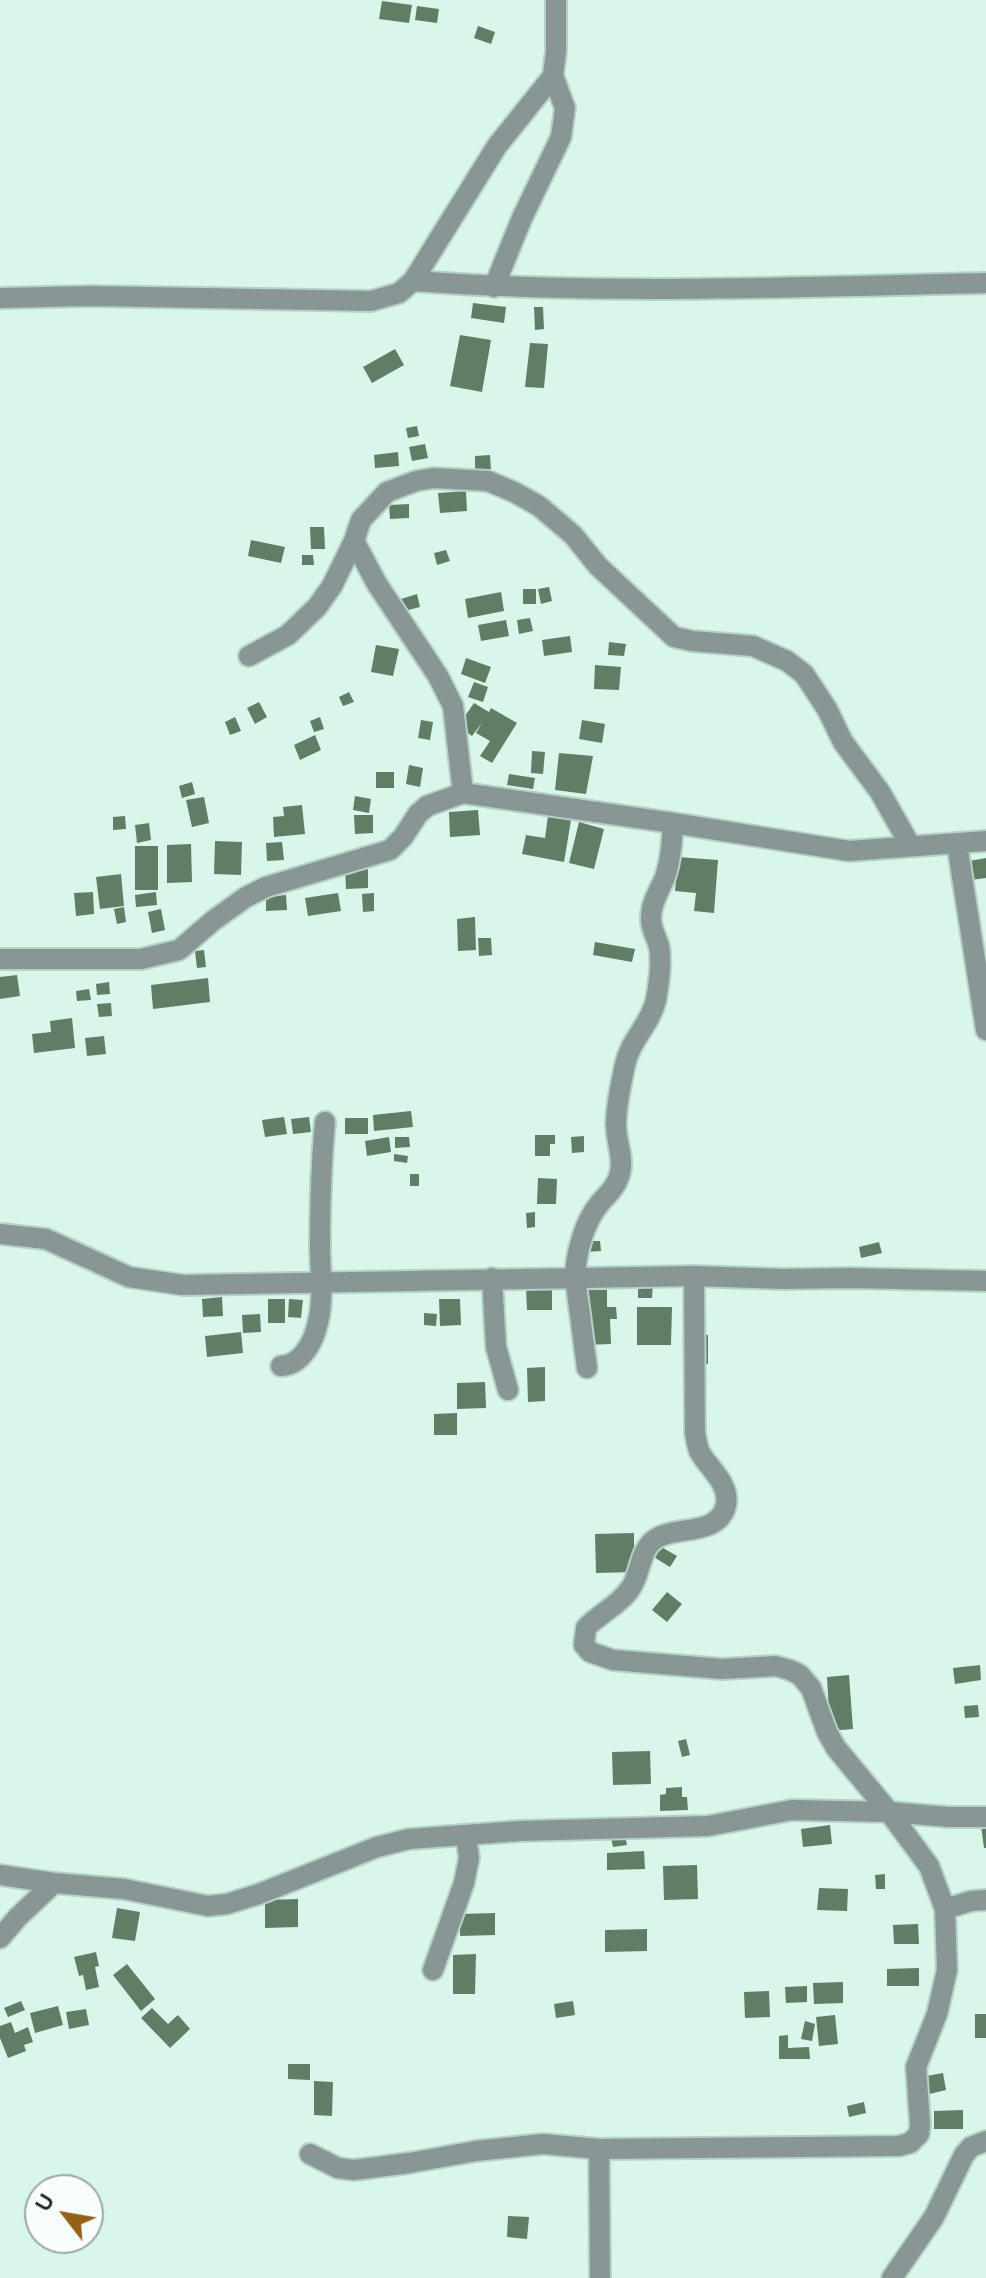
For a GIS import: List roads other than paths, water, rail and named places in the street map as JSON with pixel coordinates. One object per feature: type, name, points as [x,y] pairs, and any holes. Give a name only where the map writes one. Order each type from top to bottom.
[{"type":"street","points":[[494,287],[522,218],[561,137],[565,108],[553,76],[556,0]]},
{"type":"street","points":[[0,298],[91,296],[371,301],[399,293],[413,281],[497,146],[553,76]]},
{"type":"street","points":[[413,281],[494,287],[675,290],[986,283]]},
{"type":"street","points":[[249,656],[288,635],[307,619],[332,586],[361,520],[387,492],[416,481],[449,477],[488,481],[539,506],[573,535],[598,566],[674,637],[753,646],[787,661],[804,674],[827,709],[843,742],[880,792],[910,845]]},
{"type":"street","points":[[354,541],[377,584],[438,676],[453,706],[463,793]]},
{"type":"street","points":[[0,959],[141,959],[179,950],[214,920],[266,887],[390,850],[427,806],[463,793],[849,851],[986,841]]},
{"type":"street","points":[[587,1368],[575,1277],[578,1257],[586,1228],[600,1203],[613,1189],[621,1169],[615,1123],[625,1063],[635,1039],[652,1015],[656,1000],[661,967],[651,915],[670,858],[673,823]]},
{"type":"street","points":[[957,844],[986,1030]]},
{"type":"street","points":[[281,1366],[290,1366],[300,1359],[315,1334],[319,1318],[320,1200],[325,1122]]},
{"type":"street","points":[[0,1234],[46,1239],[129,1277],[183,1285],[694,1276],[986,1281]]},
{"type":"street","points":[[310,2154],[338,2168],[354,2170],[543,2144],[599,2149],[899,2146],[910,2143],[919,2134],[916,2067],[937,2014],[947,1970],[945,1909],[929,1866],[836,1748],[811,1688],[800,1675],[776,1666],[722,1669],[613,1660],[590,1652],[584,1645],[586,1628],[626,1594],[634,1583],[643,1555],[654,1539],[710,1524],[721,1515],[726,1505],[723,1484],[700,1451],[695,1433],[694,1276]]},
{"type":"street","points":[[492,1278],[496,1347],[508,1390]]},
{"type":"street","points":[[0,1875],[124,1889],[208,1906],[227,1904],[259,1894],[377,1847],[409,1839],[520,1831],[708,1826],[792,1810],[986,1817]]},
{"type":"street","points":[[433,1970],[464,1883],[469,1858],[466,1835]]},
{"type":"street","points":[[0,1938],[54,1883]]},
{"type":"street","points":[[945,1909],[986,1900]]},
{"type":"street","points":[[892,2278],[934,2217],[964,2155],[971,2147],[986,2141]]},
{"type":"street","points":[[599,2149],[600,2278]]}]
